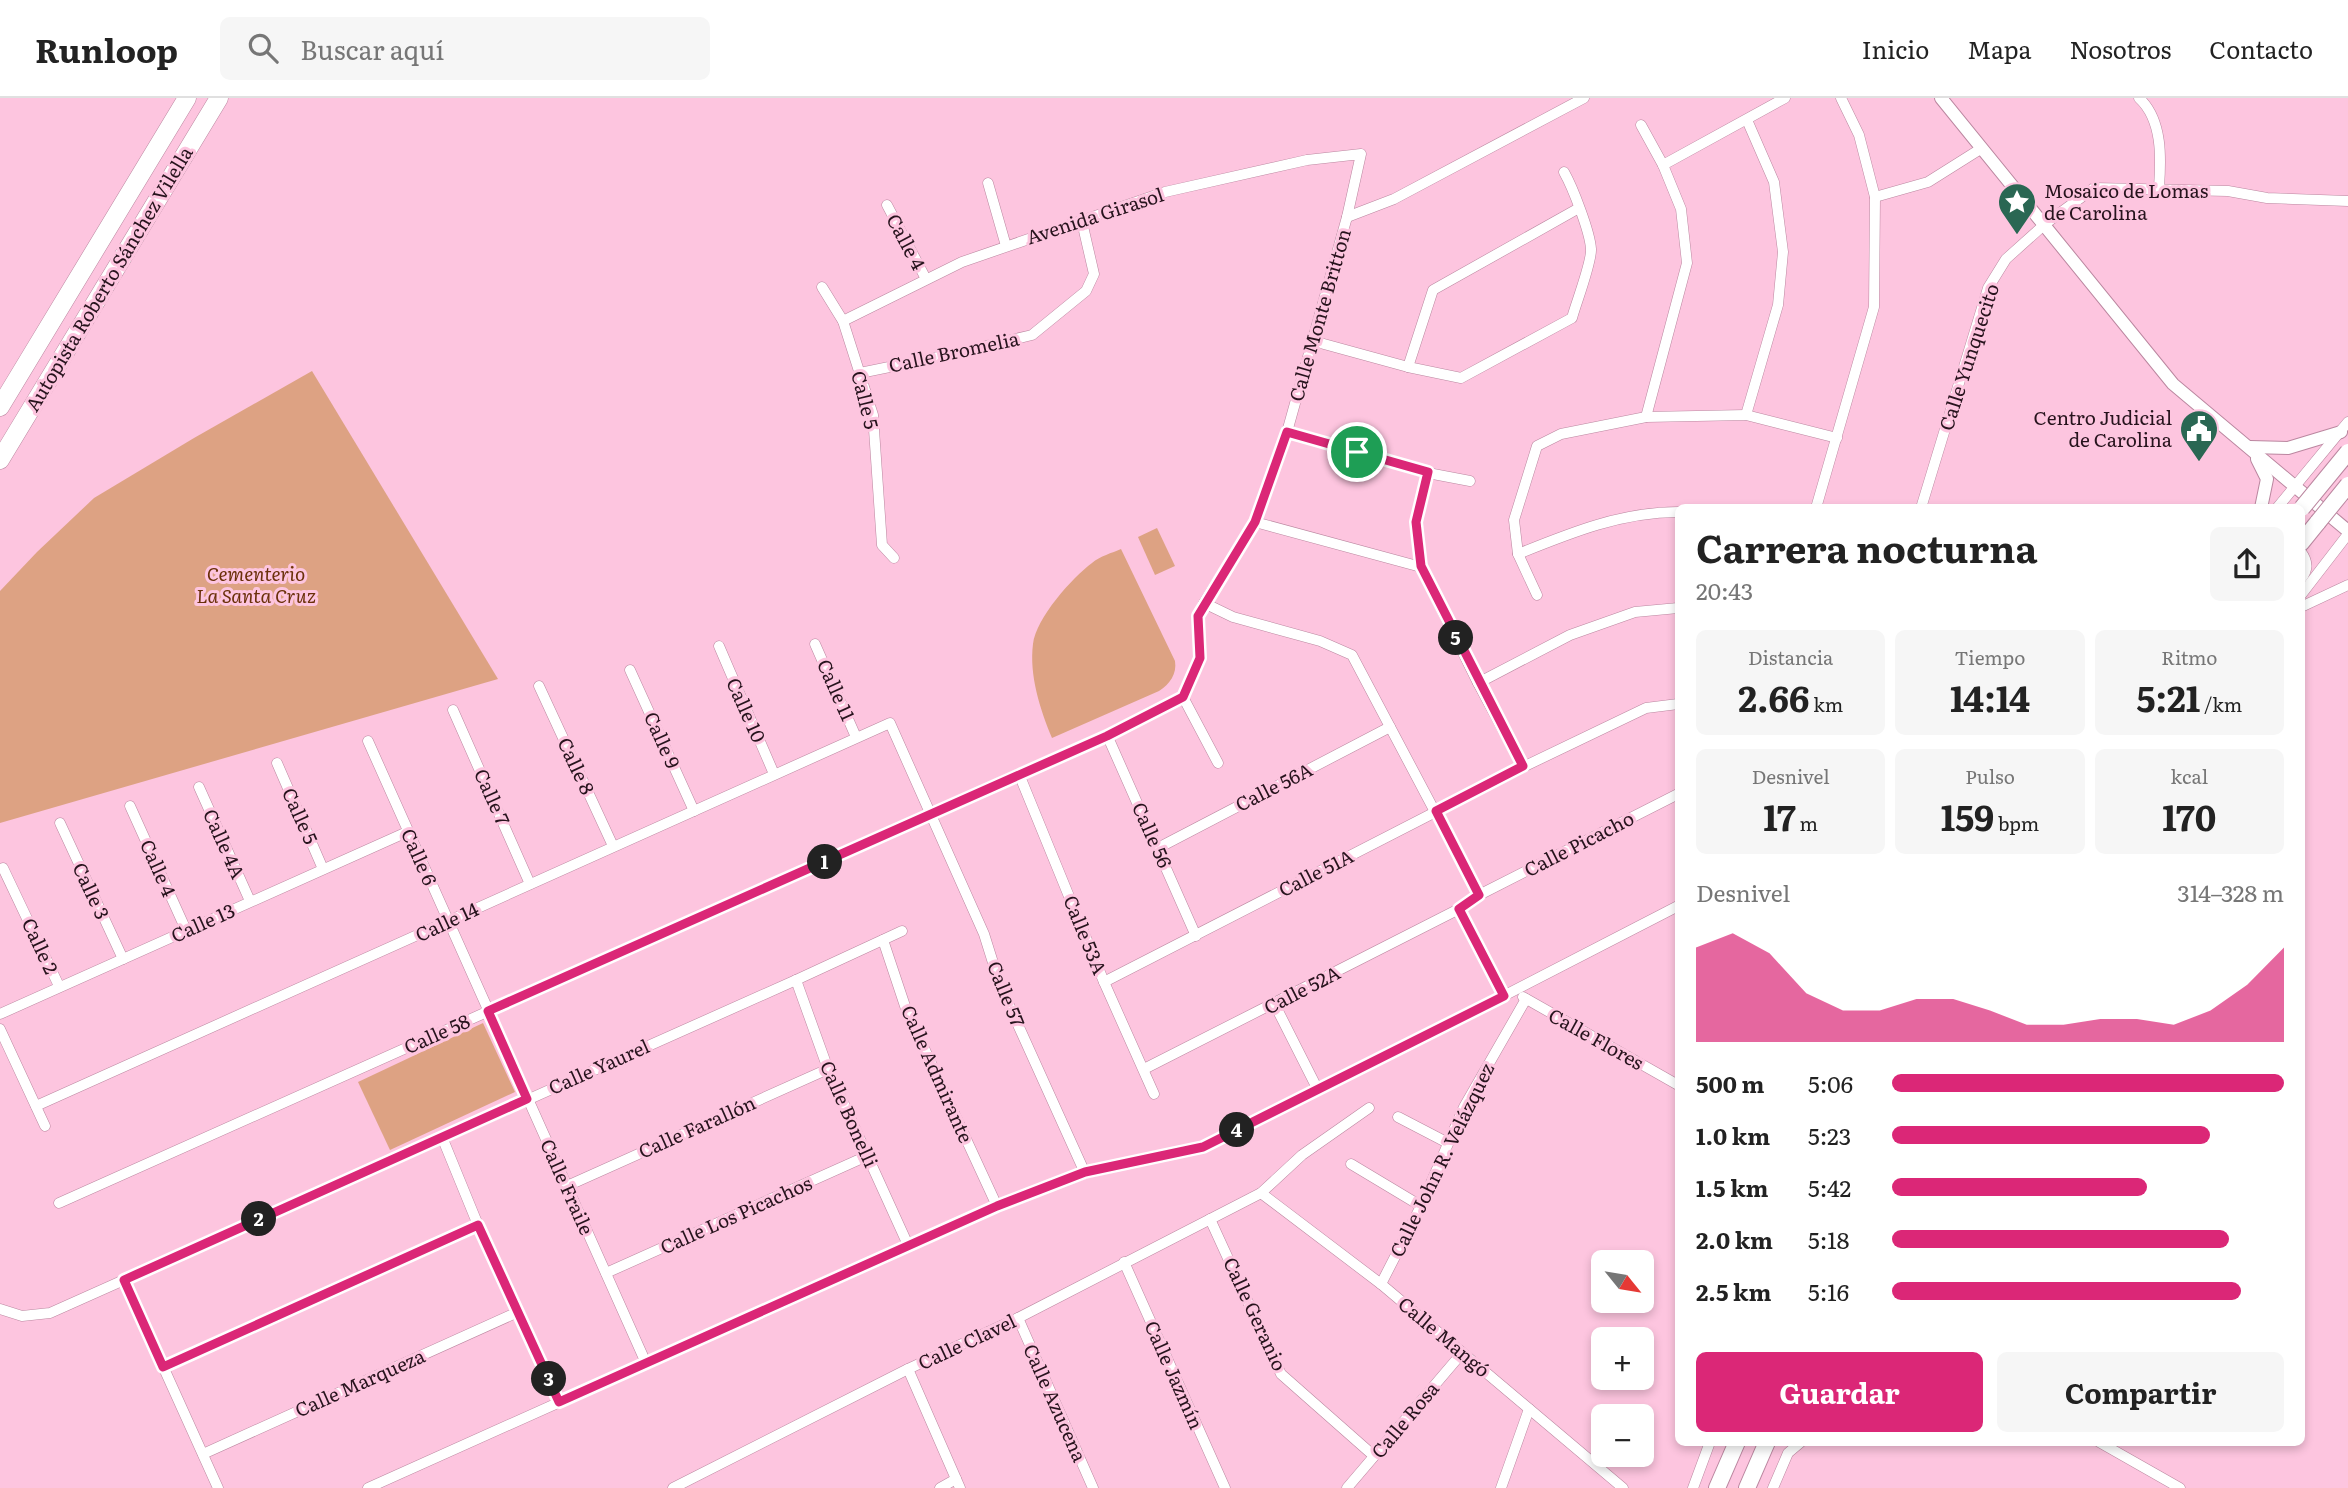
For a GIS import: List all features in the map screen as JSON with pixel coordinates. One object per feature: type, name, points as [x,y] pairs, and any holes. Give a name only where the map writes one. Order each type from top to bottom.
[{"type":"highway","name":"Autopista Roberto Sánchez Vilella","points":[[0,407],[187,98]]},
{"type":"highway","name":"Autopista Roberto Sánchez Vilella","points":[[0,460],[219,98]]},
{"type":"main road","points":[[2305,505],[2348,452]]},
{"type":"main road","points":[[2305,538],[2348,485]]},
{"type":"main road","points":[[1717,1488],[1735,1446]]},
{"type":"main road","points":[[1747,1488],[1765,1446]]},
{"type":"street","points":[[1347,217],[1394,199],[1584,98]]},
{"type":"street","points":[[1663,165],[1785,98]]},
{"type":"street","points":[[1817,504],[1874,307],[1875,197],[1859,135],[1841,98]]},
{"type":"street","points":[[1941,98],[2173,384],[2348,532],[2305,590]]},
{"type":"street","points":[[2139,98],[2154,120],[2161,159],[2159,188]]},
{"type":"street","points":[[1746,415],[1777,305],[1783,251],[1774,182],[1747,120]]},
{"type":"street","points":[[1641,125],[1663,165],[1681,209],[1687,262],[1646,417]]},
{"type":"street","points":[[1875,197],[1927,182],[1982,148]]},
{"type":"street","name":"Avenida Girasol","points":[[843,321],[962,262],[1165,192],[1307,160],[1361,153],[1347,217]]},
{"type":"street","points":[[1313,341],[1408,368],[1461,378],[1572,318],[1592,251],[1570,183],[1563,172]]},
{"type":"street","points":[[988,183],[1006,246]]},
{"type":"street","name":"Calle Yunquecito","points":[[1922,504],[1988,288],[2006,259],[2045,224],[2094,188],[2228,191],[2267,198],[2348,201]]},
{"type":"street","name":"Calle 4","points":[[887,205],[926,279]]},
{"type":"street","points":[[1408,368],[1433,290],[1579,208]]},
{"type":"street","name":"Calle Monte Britton","points":[[1204,603],[1255,522],[1287,432],[1347,217]]},
{"type":"street","name":"Calle Bromelia","points":[[860,373],[1032,335],[1086,291],[1094,274],[1082,222]]},
{"type":"street","name":"Calle 5","points":[[822,287],[843,321],[873,415],[882,545],[894,558]]},
{"type":"street","points":[[1537,595],[1518,554],[1514,520],[1537,446],[1561,434],[1646,417],[1746,415],[1837,438]]},
{"type":"street","points":[[2250,447],[2288,448],[2344,427]]},
{"type":"street","points":[[2280,504],[2344,427]]},
{"type":"street","points":[[1287,432],[1428,472],[1470,481]]},
{"type":"street","points":[[2250,447],[2267,479],[2262,504]]},
{"type":"street","points":[[1428,472],[1416,522],[1421,566],[1478,683],[1523,766]]},
{"type":"street","points":[[1518,554],[1591,525],[1660,512],[1675,512]]},
{"type":"street","points":[[1255,522],[1421,566]]},
{"type":"street","points":[[2305,605],[2348,585]]},
{"type":"street","points":[[1218,763],[1183,697],[1200,658],[1198,616],[1204,603],[1233,617],[1320,641],[1352,655],[1479,895]]},
{"type":"street","points":[[1478,683],[1570,635],[1634,612],[1675,608]]},
{"type":"street","name":"Calle 11","points":[[816,644],[856,737]]},
{"type":"street","name":"Calle 10","points":[[719,646],[774,774]]},
{"type":"street","name":"Calle 9","points":[[630,670],[694,811]]},
{"type":"street","name":"Calle 8","points":[[539,685],[613,846]]},
{"type":"street","name":"Calle 58","points":[[59,1203],[1107,736],[1183,697]]},
{"type":"street","name":"Calle 51A","points":[[1104,982],[1523,766],[1646,708],[1675,704]]},
{"type":"street","name":"Calle 7","points":[[453,710],[530,884]]},
{"type":"street","name":"Calle 14","points":[[36,1106],[890,723]]},
{"type":"street","name":"Calle 57","points":[[890,723],[984,934],[1000,985],[1085,1172]]},
{"type":"street","name":"Calle 56A","points":[[1158,848],[1391,727]]},
{"type":"street","name":"Calle 56","points":[[1107,736],[1196,936]]},
{"type":"street","name":"Calle 6","points":[[368,741],[488,1011]]},
{"type":"street","name":"Calle 5","points":[[277,763],[323,869]]},
{"type":"street","name":"Calle 53A","points":[[1019,774],[1104,982],[1154,1094]]},
{"type":"street","name":"Calle 4A","points":[[199,787],[250,901]]},
{"type":"street","name":"Calle Picacho","points":[[1459,909],[1479,895],[1675,796]]},
{"type":"street","name":"Calle 4","points":[[130,806],[186,930]]},
{"type":"street","name":"Calle 3","points":[[60,823],[123,959]]},
{"type":"street","name":"Calle 13","points":[[0,1014],[407,832]]},
{"type":"street","name":"Calle 2","points":[[3,868],[59,986]]},
{"type":"street","points":[[368,1488],[997,1206],[1085,1172],[1203,1147],[1675,908]]},
{"type":"street","points":[[1459,909],[1504,996]]},
{"type":"street","name":"Calle 52A","points":[[1144,1069],[1275,1005],[1459,909]]},
{"type":"street","name":"Calle Yaurel","points":[[0,1309],[22,1316],[50,1313],[796,981],[902,931]]},
{"type":"street","name":"Calle Admirante","points":[[883,940],[906,1009],[997,1206]]},
{"type":"street","name":"Calle Bonelli","points":[[796,981],[828,1069],[908,1245]]},
{"type":"street","name":"Calle Flores","points":[[1515,990],[1526,999],[1675,1083]]},
{"type":"street","name":"Calle John R. Velázquez","points":[[1381,1284],[1421,1206],[1464,1107],[1526,999]]},
{"type":"street","points":[[1275,1005],[1318,1090]]},
{"type":"street","name":"Calle Fraile","points":[[488,1011],[646,1363]]},
{"type":"street","points":[[0,1029],[45,1126]]},
{"type":"street","name":"Calle Farallón","points":[[567,1186],[828,1069]]},
{"type":"street","name":"Calle Clavel","points":[[673,1488],[687,1485],[908,1369],[1018,1318],[1261,1193],[1301,1155],[1369,1108]]},
{"type":"street","points":[[1398,1117],[1448,1143]]},
{"type":"street","points":[[442,1137],[478,1225],[559,1402]]},
{"type":"street","name":"Calle Los Picachos","points":[[606,1273],[867,1156]]},
{"type":"street","points":[[1351,1164],[1421,1206]]},
{"type":"street","name":"Calle Mangó","points":[[1261,1193],[1381,1284],[1623,1488]]},
{"type":"street","name":"Calle Geranio","points":[[1210,1219],[1281,1374],[1374,1456]]},
{"type":"street","points":[[163,1367],[478,1225]]},
{"type":"street","name":"Calle Jazmín","points":[[1124,1262],[1225,1488]]},
{"type":"street","points":[[124,1280],[218,1488]]},
{"type":"street","name":"Calle Marqueza","points":[[203,1454],[518,1312]]},
{"type":"street","name":"Calle Azucena","points":[[1018,1318],[1093,1488]]},
{"type":"street","name":"Calle Rosa","points":[[1348,1488],[1462,1353]]},
{"type":"street","points":[[908,1369],[958,1484],[940,1488]]},
{"type":"street","points":[[1501,1488],[1529,1409]]},
{"type":"street","points":[[1693,1488],[1709,1446]]},
{"type":"street","points":[[1773,1488],[1788,1453],[1796,1446]]},
{"type":"street","points":[[2106,1446],[2180,1488]]},
{"type":"street","points":[[1603,1488],[1609,1477]]},
{"type":"green space","name":"Cementerio La Santa Cruz","points":[[312,371],[498,679],[0,823],[0,591],[94,498]]},
{"type":"green space","points":[[1157,528],[1175,566],[1155,575],[1138,537]]},
{"type":"green space","points":[[1121,549],[1175,661],[1174,674],[1159,691],[1052,738],[1034,680],[1032,656],[1036,634],[1056,599],[1075,578],[1095,561]]},
{"type":"green space","points":[[483,1023],[515,1092],[390,1150],[358,1082]]},
{"type":"place","name":"Mosaico de Lomas de Carolina","points":[[2017,236]]},
{"type":"place","name":"Centro Judicial de Carolina","points":[[2199,463]]},
{"type":"route","points":[[1287,432],[1357,452],[1428,472],[1416,522],[1421,566],[1478,683],[1523,766],[1436,811],[1479,895],[1459,909],[1504,996],[1203,1147],[1085,1172],[997,1206],[559,1402],[478,1225],[163,1367],[124,1280],[527,1099],[488,1011],[1107,736],[1183,697],[1200,658],[1198,616],[1255,522],[1287,432]]}]
